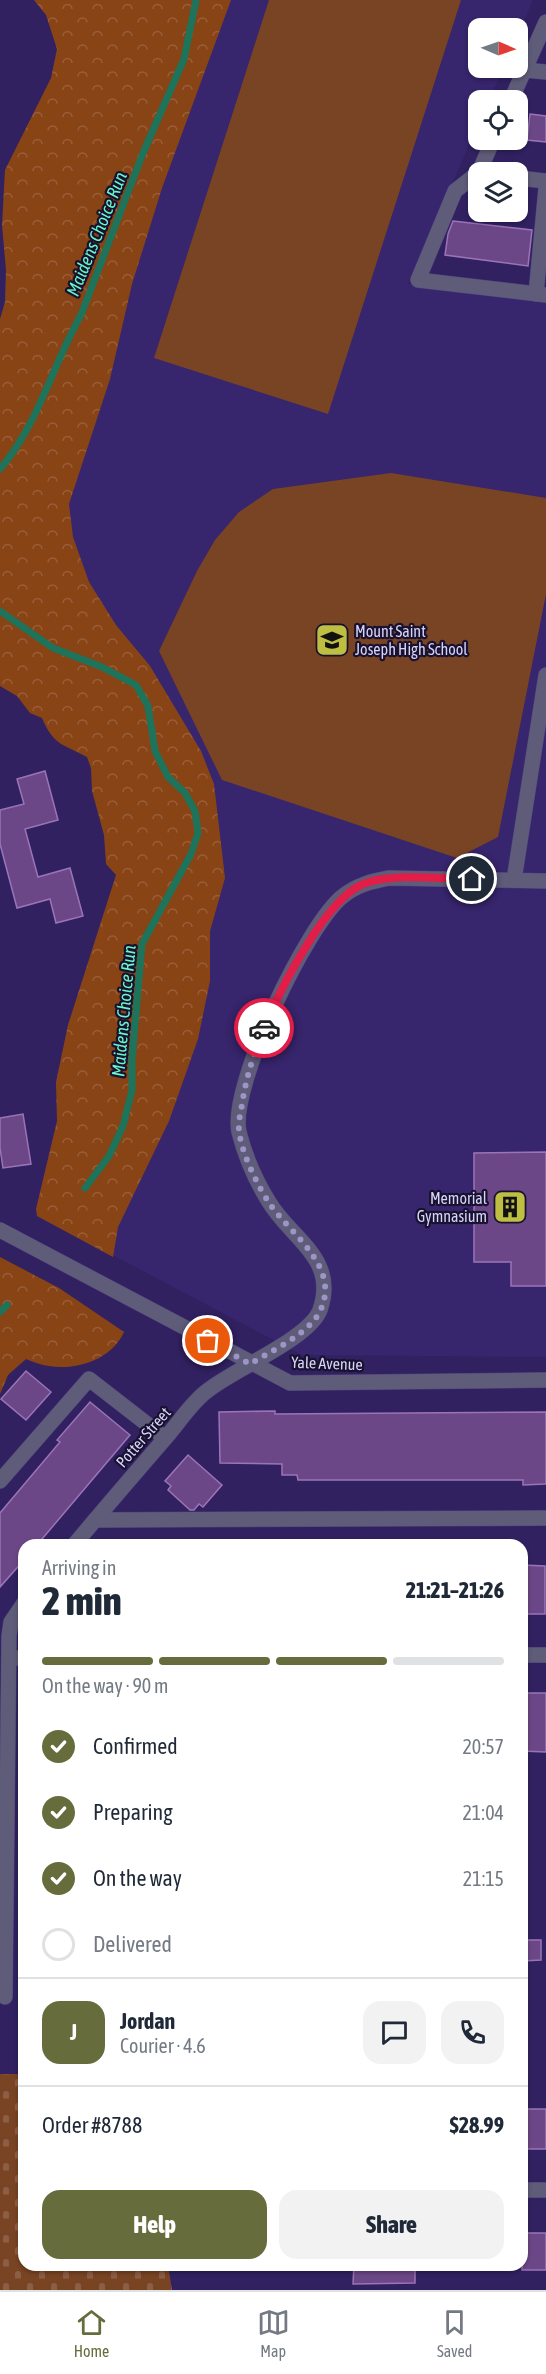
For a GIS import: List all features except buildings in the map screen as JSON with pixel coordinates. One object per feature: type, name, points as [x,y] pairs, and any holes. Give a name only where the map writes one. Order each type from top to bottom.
[{"type":"street","points":[[528,63],[546,22]]},
{"type":"street","points":[[528,70],[546,72]]},
{"type":"street","points":[[528,179],[546,181]]},
{"type":"street","points":[[468,181],[455,191],[418,280],[541,294],[546,188]]},
{"type":"street","points":[[514,880],[546,675]]},
{"type":"street","name":"Potter Street","points":[[79,1539],[206,1391],[298,1335],[319,1313],[325,1293],[323,1275],[311,1250],[270,1204],[248,1161],[238,1129],[243,1090],[251,1062],[271,1011],[320,923],[342,896],[364,883],[389,878],[546,881]]},
{"type":"street","name":"Yale Avenue","points":[[0,1230],[250,1364],[290,1383],[546,1380]]},
{"type":"street","points":[[0,1481],[89,1379],[165,1438]]},
{"type":"street","points":[[95,1520],[546,1518]]},
{"type":"street","points":[[5,1997],[4,1882],[16,1658],[11,1622],[18,1612]]},
{"type":"street","points":[[528,1655],[546,1655]]},
{"type":"street","points":[[528,2190],[546,2190]]},
{"type":"shaded area","name":"Mount Saint Joseph High School","points":[[209,0],[533,0],[526,18],[468,18],[468,78],[499,78],[494,90],[468,90],[468,148],[408,284],[546,301],[546,1357],[302,1355],[71,1233],[213,875],[47,528]]},
{"type":"green space","points":[[34,0],[231,0],[162,188],[132,284],[110,379],[69,504],[73,537],[89,582],[116,625],[150,666],[201,751],[214,784],[225,878],[210,931],[210,981],[198,1039],[169,1121],[118,1227],[113,1257],[37,1216],[36,1209],[57,1121],[56,1082],[68,1025],[116,875],[106,864],[104,835],[92,791],[91,768],[87,757],[55,739],[42,718],[30,713],[17,696],[0,686],[0,319],[5,302],[6,270],[2,225],[5,170],[51,78],[57,49],[46,15]]},
{"type":"green space","points":[[269,0],[461,0],[328,414],[154,358]]},
{"type":"green space","points":[[391,473],[546,498],[546,594],[498,837],[457,858],[222,780],[159,651],[197,571],[215,540],[239,512],[273,489]]},
{"type":"green space","points":[[0,1257],[59,1288],[124,1332],[111,1349],[82,1365],[60,1367],[43,1365],[26,1359],[8,1375],[0,1394]]},
{"type":"green space","points":[[0,2074],[18,2074],[18,2271],[169,2271],[172,2290],[0,2290]]},
{"type":"waterway","name":"Maidens Choice Run","points":[[0,469],[35,414],[81,315],[143,153],[184,59],[196,0]]},
{"type":"waterway","name":"Maidens Choice Run","points":[[0,611],[53,648],[102,667],[136,685],[148,706],[155,751],[168,777],[185,793],[195,811],[198,833],[191,854],[142,944],[132,1059],[132,1090],[123,1126],[109,1156],[85,1188]]},
{"type":"waterway","name":"Maidens Choice Run","points":[[0,1312],[7,1305]]},
{"type":"way so far","points":[[208,1341],[250,1364],[298,1335],[319,1313],[325,1293],[323,1275],[311,1250],[270,1204],[248,1161],[238,1129],[243,1090],[264,1028]]},
{"type":"place","name":"Mount Saint Joseph High School","points":[[332,640]]},
{"type":"place","name":"Memorial Gymnasium","points":[[510,1207]]},
{"type":"route","points":[[264,1028],[271,1011],[320,923],[342,896],[364,883],[389,878],[472,879]]}]
